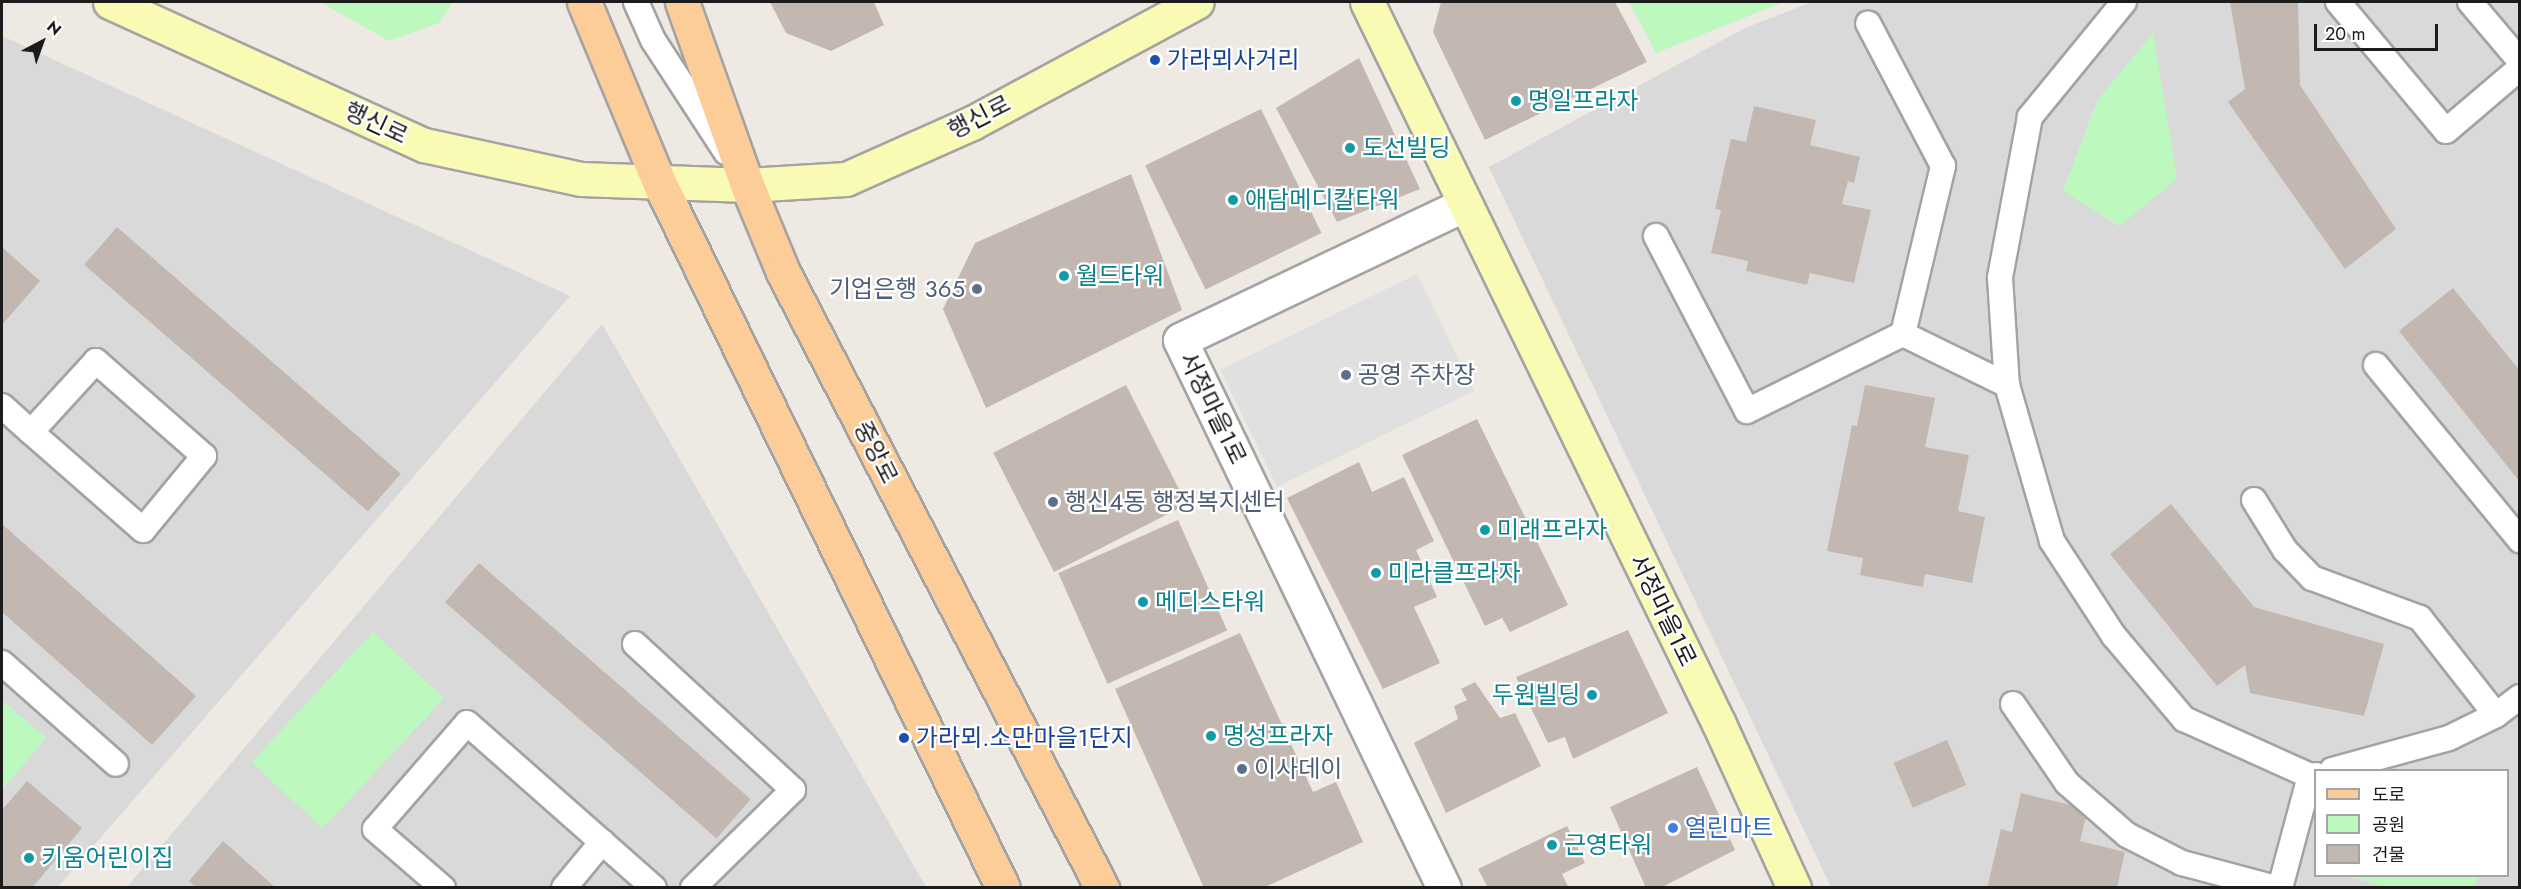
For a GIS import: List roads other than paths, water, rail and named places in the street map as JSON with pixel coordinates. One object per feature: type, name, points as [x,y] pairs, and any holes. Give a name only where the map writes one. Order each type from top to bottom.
[{"type":"main road","name":"행신로","points":[[110,2],[424,145],[581,179],[747,184],[846,179],[972,123],[1197,2]]},
{"type":"main road","points":[[584,2],[659,182],[989,872],[1004,888]]},
{"type":"main road","name":"중앙로","points":[[682,2],[747,184],[783,272],[1102,888]]},
{"type":"main road","name":"서정마을1로","points":[[1367,2],[1463,205],[1714,714],[1794,888]]},
{"type":"street","name":"서정마을1로","points":[[1444,888],[1180,340],[1463,205]]},
{"type":"lane","points":[[636,2],[654,40],[747,184]]},
{"type":"lane","points":[[2124,2],[2030,117],[2000,278],[2007,386],[2052,541],[2114,636],[2184,718],[2314,772]]},
{"type":"lane","points":[[2338,2],[2446,131],[2520,68]]},
{"type":"lane","points":[[2470,2],[2520,61]]},
{"type":"lane","points":[[1868,23],[1943,166],[1903,334]]},
{"type":"lane","points":[[1656,236],[1747,411],[1903,334]]},
{"type":"lane","points":[[1903,334],[2007,386]]},
{"type":"lane","points":[[2,406],[31,432],[143,530],[204,456],[96,361],[31,432]]},
{"type":"lane","points":[[2376,365],[2520,540]]},
{"type":"lane","points":[[2254,500],[2285,550],[2312,578],[2420,618],[2496,715]]},
{"type":"lane","points":[[635,644],[793,790],[693,888]]},
{"type":"lane","points":[[2,663],[116,764]]},
{"type":"lane","points":[[2337,769],[2449,738],[2496,715],[2520,697]]},
{"type":"lane","points":[[2013,704],[2067,783],[2127,835],[2182,863],[2278,888],[2314,788]]},
{"type":"lane","points":[[443,888],[375,829],[466,723],[654,888]]},
{"type":"lane","points":[[564,888],[602,842]]},
{"type":"place","name":"가라뫼사거리","points":[[1155,60]]},
{"type":"place","name":"명일프라자","points":[[1516,101]]},
{"type":"place","name":"도선빌딩","points":[[1350,148]]},
{"type":"place","name":"애담메디칼타워","points":[[1233,200]]},
{"type":"place","name":"월드타워","points":[[1064,276]]},
{"type":"place","name":"기업은행 365","points":[[977,289]]},
{"type":"place","name":"공영 주차장","points":[[1346,375]]},
{"type":"place","name":"행신4동 행정복지센터","points":[[1053,502]]},
{"type":"place","name":"미래프라자","points":[[1485,530]]},
{"type":"place","name":"미라클프라자","points":[[1376,573]]},
{"type":"place","name":"메디스타워","points":[[1143,602]]},
{"type":"place","name":"두원빌딩","points":[[1592,695]]},
{"type":"place","name":"명성프라자","points":[[1211,736]]},
{"type":"place","name":"가라뫼.소만마을1단지","points":[[904,738]]},
{"type":"place","name":"이사데이","points":[[1242,769]]},
{"type":"place","name":"열린마트","points":[[1673,828]]},
{"type":"place","name":"근영타워","points":[[1552,845]]},
{"type":"place","name":"키움어린이집","points":[[29,858]]}]
